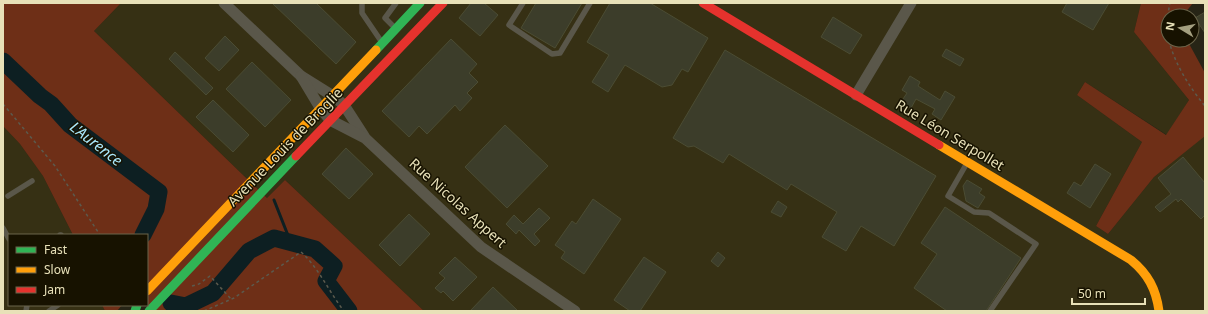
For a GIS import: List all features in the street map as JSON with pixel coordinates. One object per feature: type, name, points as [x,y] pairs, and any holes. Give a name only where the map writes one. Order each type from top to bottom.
[{"type":"main road","name":"Avenue Louis de Broglie","points":[[148,290],[420,3]]},
{"type":"main road","name":"Avenue Louis de Broglie","points":[[149,311],[443,3]]},
{"type":"main road","name":"Rue Léon Serpollet","points":[[703,3],[1131,260],[1150,278],[1155,288],[1159,311]]},
{"type":"street","points":[[224,3],[301,76],[321,109],[330,120]]},
{"type":"street","points":[[856,95],[911,3]]},
{"type":"street","name":"Rue Nicolas Appert","points":[[301,76],[333,96],[344,105],[365,138],[481,247],[575,311]]},
{"type":"street","name":"Rue Nicolas Appert","points":[[330,120],[365,138]]},
{"type":"lane","points":[[362,3],[362,13],[382,44]]},
{"type":"lane","points":[[396,3],[385,18],[396,29]]},
{"type":"lane","points":[[523,3],[509,25],[552,54],[560,53],[590,3]]},
{"type":"lane","points":[[968,161],[948,196],[974,212],[989,213],[1036,244],[990,311]]},
{"type":"lane","points":[[8,196],[32,181]]},
{"type":"lane","points":[[3,228],[8,237]]},
{"type":"path","points":[[1171,48],[1182,72],[1205,106]]},
{"type":"path","points":[[3,104],[55,166],[99,234]]},
{"type":"path","points":[[204,311],[232,299],[301,252],[310,261],[344,311]]},
{"type":"path","points":[[186,287],[199,284],[210,276],[232,299]]},
{"type":"shaded area","points":[[3,3],[121,3],[94,31],[267,198],[285,180],[424,311],[149,311],[147,306],[148,234],[72,234],[43,176],[20,144],[3,126]]},
{"type":"shaded area","points":[[121,3],[1141,3],[1134,32],[1189,100],[1167,135],[1085,82],[1077,95],[1142,142],[1096,226],[1108,234],[1154,177],[1205,135],[1205,311],[424,311],[285,180],[267,198],[94,31]]},
{"type":"shaded area","points":[[1141,3],[1193,3],[1189,8],[1160,8],[1160,48],[1191,48],[1205,73],[1205,136],[1154,177],[1108,234],[1096,226],[1142,142],[1077,95],[1085,82],[1166,135],[1189,100],[1134,32]]},
{"type":"shaded area","points":[[3,126],[20,144],[43,176],[72,234],[8,234],[8,306],[102,306],[105,311],[3,311]]},
{"type":"shaded area","points":[[102,306],[121,306],[117,311],[105,311]]},
{"type":"building","points":[[272,3],[316,3],[356,42],[336,64]]},
{"type":"building","points":[[471,3],[484,3],[498,15],[480,36],[459,18]]},
{"type":"building","points":[[536,3],[582,3],[555,48],[521,28]]},
{"type":"building","points":[[610,3],[650,3],[708,38],[688,72],[682,69],[672,85],[662,87],[625,65],[608,92],[592,82],[609,55],[587,42]]},
{"type":"building","points":[[1067,3],[1109,3],[1093,30],[1062,12]]},
{"type":"building","points":[[1205,12],[1205,33],[1200,26],[1200,15]]},
{"type":"building","points":[[833,17],[862,35],[850,54],[821,37]]},
{"type":"building","points":[[225,36],[239,50],[219,71],[205,58]]},
{"type":"building","points":[[451,39],[477,64],[469,73],[478,82],[467,93],[472,98],[460,111],[455,105],[427,134],[419,126],[409,137],[382,111]]},
{"type":"building","points":[[946,49],[964,59],[960,66],[942,56]]},
{"type":"building","points":[[725,50],[936,176],[894,246],[861,226],[846,251],[822,237],[837,212],[791,184],[787,190],[729,154],[723,163],[694,146],[688,147],[673,138]]},
{"type":"building","points":[[175,52],[213,88],[206,95],[169,59]]},
{"type":"building","points":[[252,62],[291,100],[265,127],[226,89]]},
{"type":"building","points":[[910,76],[920,82],[918,86],[940,100],[945,91],[955,97],[941,120],[932,114],[935,109],[916,99],[911,108],[901,102],[907,93],[902,90]]},
{"type":"building","points":[[213,100],[249,135],[233,152],[196,117]]},
{"type":"building","points":[[505,125],[548,166],[507,208],[465,167]]},
{"type":"building","points":[[346,148],[373,174],[349,199],[322,174]]},
{"type":"building","points":[[1183,157],[1205,183],[1205,215],[1201,219],[1181,199],[1178,202],[1176,199],[1160,212],[1155,207],[1171,194],[1158,178]]},
{"type":"building","points":[[1095,164],[1111,174],[1090,208],[1067,193],[1074,182],[1081,186]]},
{"type":"building","points":[[967,180],[982,189],[979,193],[985,197],[978,208],[966,201],[963,186]]},
{"type":"building","points":[[593,199],[621,219],[584,274],[561,258],[565,252],[555,245],[572,221],[576,224]]},
{"type":"building","points":[[778,201],[787,207],[781,217],[771,212]]},
{"type":"building","points":[[945,207],[1021,258],[986,311],[947,311],[914,288],[937,254],[921,243]]},
{"type":"building","points":[[539,208],[550,218],[534,234],[540,241],[535,246],[519,230],[516,234],[506,224],[514,215],[523,224]]},
{"type":"building","points":[[409,214],[430,234],[400,266],[379,245]]},
{"type":"building","points":[[718,252],[725,258],[718,267],[711,261]]},
{"type":"building","points":[[455,257],[477,277],[453,301],[443,291],[441,293],[435,288],[445,278],[439,273]]},
{"type":"building","points":[[644,257],[666,272],[640,311],[630,311],[614,300]]},
{"type":"building","points":[[493,287],[518,311],[470,311]]},
{"type":"waterway","name":"L'Aurence","points":[[3,61],[40,96],[51,104],[70,125],[159,192],[156,209],[144,234]]},
{"type":"waterway","points":[[274,200],[291,243]]},
{"type":"waterway","name":"L'Aurence","points":[[171,303],[186,306],[213,293],[249,251],[274,238],[315,249],[334,266],[326,281],[349,311]]},
{"type":"traffic: fast","points":[[376,50],[420,3]]},
{"type":"traffic: fast","points":[[149,311],[296,156]]},
{"type":"traffic: fast","points":[[135,311],[137,306]]},
{"type":"traffic: slow","points":[[148,290],[376,50]]},
{"type":"traffic: slow","points":[[939,145],[1131,260],[1147,276],[1156,296],[1159,311]]},
{"type":"traffic: jam","points":[[296,156],[443,3]]},
{"type":"traffic: jam","points":[[703,3],[939,145]]}]
